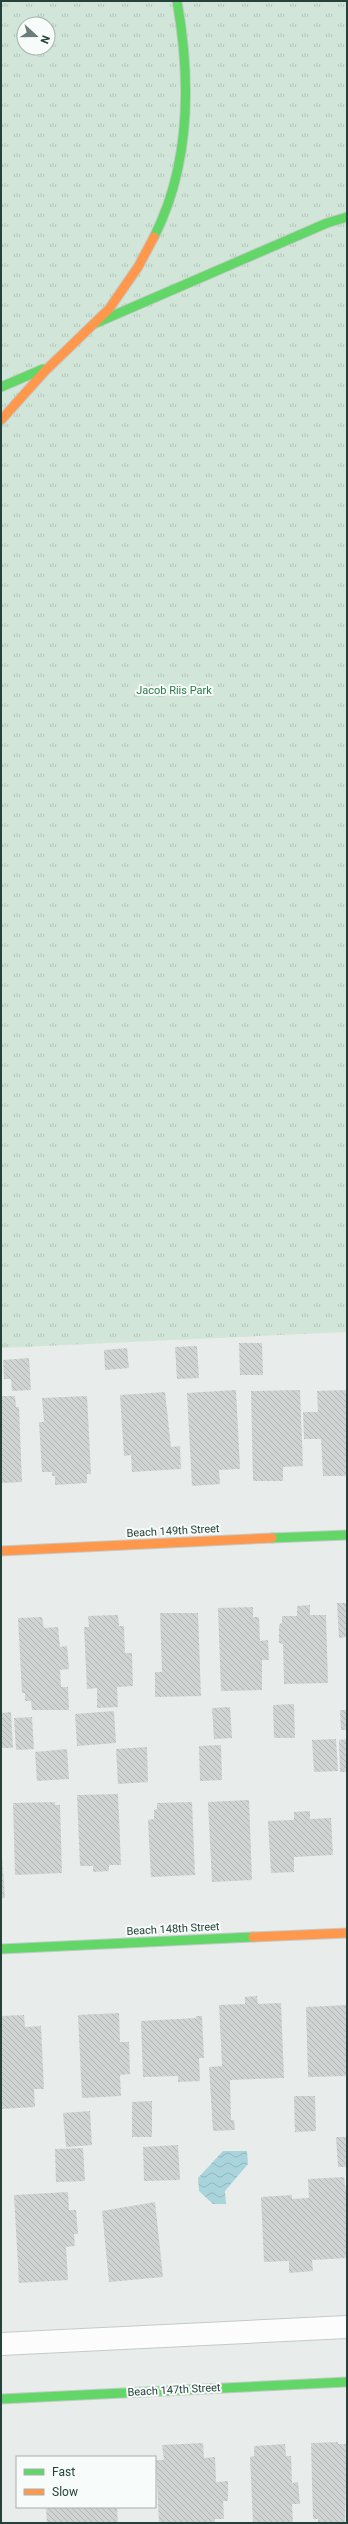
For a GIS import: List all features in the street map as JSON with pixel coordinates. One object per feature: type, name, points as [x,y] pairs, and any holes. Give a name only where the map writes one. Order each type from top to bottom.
[{"type":"street","points":[[1,420],[51,365],[96,324],[116,300],[150,245],[172,190],[179,164],[187,118],[187,49],[177,1]]},
{"type":"street","points":[[96,324],[327,223],[347,217]]},
{"type":"street","points":[[1,387],[51,365]]},
{"type":"street","name":"Beach 149th Street","points":[[1,1551],[347,1535]]},
{"type":"street","name":"Beach 148th Street","points":[[1,1949],[347,1933]]},
{"type":"street","points":[[1,2344],[347,2327]]},
{"type":"street","name":"Beach 147th Street","points":[[1,2399],[347,2382]]},
{"type":"green space","name":"Jacob Riis Park","points":[[1,1],[347,1],[347,1332],[1,1348]]},
{"type":"water","points":[[223,2151],[247,2151],[248,2164],[225,2191],[226,2204],[213,2204],[199,2191],[198,2178]]},
{"type":"building","points":[[239,1343],[262,1343],[263,1375],[240,1375]]},
{"type":"building","points":[[197,1346],[199,1378],[177,1379],[175,1347]]},
{"type":"building","points":[[127,1348],[129,1368],[105,1370],[104,1350]]},
{"type":"building","points":[[29,1358],[31,1390],[12,1391],[11,1379],[4,1379],[3,1360]]},
{"type":"building","points":[[236,1390],[240,1469],[219,1470],[220,1484],[192,1486],[187,1393]]},
{"type":"building","points":[[300,1390],[303,1466],[283,1467],[283,1481],[253,1481],[251,1391]]},
{"type":"building","points":[[347,1390],[347,1476],[323,1476],[321,1439],[304,1439],[303,1412],[318,1412],[317,1391]]},
{"type":"building","points":[[165,1392],[171,1447],[180,1446],[181,1469],[132,1472],[131,1455],[124,1456],[120,1395]]},
{"type":"building","points":[[1,1396],[15,1396],[16,1407],[19,1407],[22,1482],[1,1483]]},
{"type":"building","points":[[87,1396],[91,1474],[87,1474],[87,1483],[55,1485],[55,1476],[52,1476],[52,1472],[42,1472],[39,1422],[44,1422],[42,1398]]},
{"type":"building","points":[[337,1603],[347,1603],[347,1637],[339,1638]]},
{"type":"building","points":[[310,1605],[310,1615],[326,1615],[328,1683],[284,1684],[283,1644],[279,1643],[279,1625],[282,1622],[282,1616],[297,1616],[297,1606]]},
{"type":"building","points":[[253,1607],[253,1617],[259,1617],[260,1641],[268,1640],[269,1660],[262,1660],[262,1690],[221,1691],[218,1608]]},
{"type":"building","points":[[160,1613],[198,1613],[201,1696],[155,1697],[155,1672],[162,1672]]},
{"type":"building","points":[[118,1615],[119,1626],[124,1626],[125,1653],[132,1653],[133,1686],[117,1687],[118,1707],[97,1708],[97,1688],[87,1689],[84,1627],[89,1627],[88,1616]]},
{"type":"building","points":[[42,1617],[44,1628],[58,1627],[60,1647],[67,1646],[69,1669],[60,1670],[61,1687],[68,1687],[69,1710],[32,1710],[31,1701],[25,1701],[25,1693],[22,1693],[18,1618]]},
{"type":"building","points":[[294,1704],[295,1738],[274,1738],[273,1705]]},
{"type":"building","points":[[230,1707],[232,1738],[214,1739],[212,1708]]},
{"type":"building","points":[[340,1710],[347,1710],[347,1730],[341,1730]]},
{"type":"building","points":[[114,1711],[116,1743],[77,1746],[75,1714]]},
{"type":"building","points":[[11,1712],[13,1748],[1,1748],[1,1713]]},
{"type":"building","points":[[32,1717],[34,1749],[16,1750],[14,1718]]},
{"type":"building","points":[[336,1739],[338,1771],[314,1772],[312,1740]]},
{"type":"building","points":[[347,1739],[347,1772],[340,1772],[339,1740]]},
{"type":"building","points":[[221,1745],[222,1780],[200,1781],[199,1746]]},
{"type":"building","points":[[147,1747],[148,1782],[118,1784],[116,1749]]},
{"type":"building","points":[[67,1749],[69,1779],[37,1781],[35,1752]]},
{"type":"building","points":[[118,1794],[121,1865],[109,1865],[109,1871],[93,1872],[93,1866],[80,1866],[77,1795]]},
{"type":"building","points":[[249,1800],[252,1880],[212,1882],[208,1802]]},
{"type":"building","points":[[55,1802],[55,1805],[60,1805],[62,1873],[15,1875],[13,1803]]},
{"type":"building","points":[[192,1802],[195,1875],[151,1877],[148,1820],[154,1819],[154,1810],[157,1809],[157,1803]]},
{"type":"building","points":[[310,1811],[310,1819],[331,1818],[333,1855],[294,1857],[294,1872],[271,1873],[268,1821],[294,1820],[294,1812]]},
{"type":"building","points":[[1,1842],[5,1898],[1,1898]]},
{"type":"building","points":[[257,1996],[258,2004],[281,2003],[284,2078],[230,2080],[231,2120],[234,2120],[235,2130],[213,2131],[209,2067],[222,2066],[219,2005],[245,2004],[245,1997]]},
{"type":"building","points":[[347,2005],[347,2076],[308,2077],[306,2007]]},
{"type":"building","points":[[119,2013],[120,2042],[129,2042],[130,2074],[120,2075],[121,2096],[82,2098],[78,2015]]},
{"type":"building","points":[[24,2015],[25,2027],[41,2026],[44,2089],[34,2089],[35,2107],[1,2109],[1,2016]]},
{"type":"building","points":[[196,2016],[202,2016],[204,2058],[199,2058],[200,2081],[178,2082],[178,2076],[143,2077],[141,2021],[196,2018]]},
{"type":"building","points":[[294,2096],[315,2096],[316,2131],[295,2132]]},
{"type":"building","points":[[152,2101],[152,2137],[132,2137],[132,2102]]},
{"type":"building","points":[[90,2111],[92,2145],[66,2147],[63,2113]]},
{"type":"building","points":[[336,2137],[347,2137],[347,2167],[338,2167]]},
{"type":"building","points":[[178,2145],[180,2180],[144,2181],[143,2147]]},
{"type":"building","points":[[83,2148],[85,2181],[56,2182],[55,2149]]},
{"type":"building","points":[[344,2177],[347,2200],[347,2258],[312,2260],[313,2271],[289,2273],[289,2261],[264,2262],[261,2197],[292,2195],[292,2199],[309,2198],[308,2179]]},
{"type":"building","points":[[68,2192],[69,2210],[76,2210],[78,2234],[74,2234],[75,2246],[66,2247],[68,2280],[19,2283],[14,2195]]},
{"type":"building","points":[[155,2202],[163,2277],[109,2282],[102,2211]]},
{"type":"building","points":[[338,2442],[338,2444],[347,2444],[345,2523],[318,2523],[318,2519],[313,2519],[311,2443]]},
{"type":"building","points":[[203,2443],[204,2458],[215,2457],[216,2482],[228,2481],[228,2501],[223,2501],[224,2519],[215,2519],[215,2523],[159,2523],[156,2460],[164,2460],[162,2445]]},
{"type":"building","points":[[285,2444],[286,2456],[291,2456],[292,2483],[298,2482],[300,2504],[292,2504],[293,2523],[253,2523],[250,2457],[254,2456],[254,2446]]},
{"type":"building","points":[[46,2508],[117,2508],[118,2523],[47,2523]]},
{"type":"traffic: fast","points":[[154,237],[166,209],[175,180],[185,121],[185,61],[177,1]]},
{"type":"traffic: fast","points":[[96,323],[327,223],[347,217]]},
{"type":"traffic: fast","points":[[1,387],[43,369]]},
{"type":"traffic: fast","points":[[272,1538],[347,1535]]},
{"type":"traffic: fast","points":[[1,1949],[253,1937]]},
{"type":"traffic: fast","points":[[1,2399],[347,2382]]},
{"type":"traffic: slow","points":[[1,420],[45,371],[109,309],[138,267],[154,237]]},
{"type":"traffic: slow","points":[[1,1551],[272,1538]]},
{"type":"traffic: slow","points":[[253,1937],[347,1933]]}]
